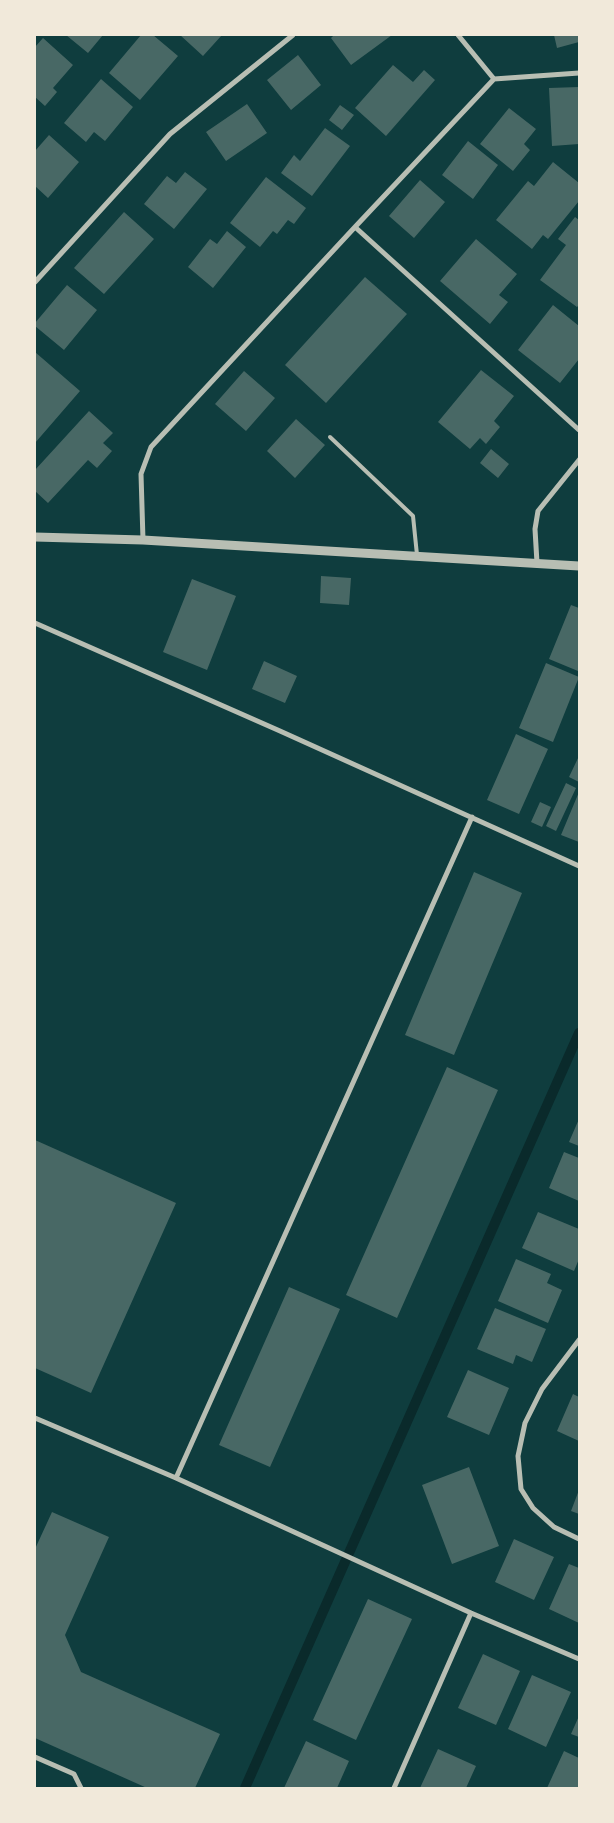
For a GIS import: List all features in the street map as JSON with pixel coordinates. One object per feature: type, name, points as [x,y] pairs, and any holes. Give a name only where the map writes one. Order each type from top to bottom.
[{"type":"street","points":[[35,282],[170,134],[293,35]]},
{"type":"street","points":[[458,35],[494,80]]},
{"type":"street","points":[[143,540],[141,474],[151,447],[355,227],[494,80],[579,74]]},
{"type":"street","points":[[355,227],[579,430]]},
{"type":"street","points":[[537,563],[535,529],[538,511],[579,460]]},
{"type":"street","points":[[35,537],[143,540],[417,558],[579,566]]},
{"type":"street","points":[[35,623],[579,866]]},
{"type":"street","points":[[176,1478],[472,817]]},
{"type":"street","points":[[579,1340],[542,1389],[525,1423],[518,1456],[521,1489],[533,1508],[554,1527],[579,1538]]},
{"type":"street","points":[[35,1419],[176,1478],[471,1613],[579,1659]]},
{"type":"street","points":[[394,1788],[471,1613]]},
{"type":"street","points":[[35,1757],[74,1774],[81,1788]]},
{"type":"lane","points":[[330,437],[413,516],[417,558]]},
{"type":"building","points":[[66,35],[103,35],[88,53]]},
{"type":"building","points":[[141,35],[153,35],[178,56],[140,100],[109,73]]},
{"type":"building","points":[[180,35],[222,35],[203,56]]},
{"type":"building","points":[[334,35],[392,35],[351,65],[331,38]]},
{"type":"building","points":[[554,35],[579,35],[579,42],[557,48]]},
{"type":"building","points":[[43,38],[73,65],[53,88],[57,92],[45,106],[35,97],[35,47]]},
{"type":"building","points":[[298,55],[321,85],[291,110],[267,80]]},
{"type":"building","points":[[393,65],[413,82],[424,70],[435,80],[386,136],[355,108]]},
{"type":"building","points":[[101,79],[133,107],[105,141],[94,132],[86,142],[64,123]]},
{"type":"building","points":[[579,87],[579,144],[552,146],[549,88]]},
{"type":"building","points":[[247,104],[267,133],[226,161],[206,132]]},
{"type":"building","points":[[340,105],[354,115],[342,130],[329,120]]},
{"type":"building","points":[[509,108],[536,129],[524,144],[530,150],[513,171],[480,144]]},
{"type":"building","points":[[325,128],[350,146],[312,196],[281,173],[294,155],[300,161]]},
{"type":"building","points":[[49,135],[79,162],[48,198],[35,186],[35,151]]},
{"type":"building","points":[[468,141],[498,165],[473,199],[442,175]]},
{"type":"building","points":[[553,162],[579,183],[579,201],[548,239],[543,235],[532,249],[496,220],[528,181],[534,186]]},
{"type":"building","points":[[185,172],[207,189],[174,229],[144,204],[167,176],[176,183]]},
{"type":"building","points":[[266,177],[306,208],[294,224],[288,220],[277,234],[273,231],[260,247],[230,223]]},
{"type":"building","points":[[420,180],[445,202],[414,238],[389,216]]},
{"type":"building","points":[[124,212],[154,239],[104,294],[74,268]]},
{"type":"building","points":[[575,217],[579,220],[579,305],[577,307],[540,280],[566,245],[558,239]]},
{"type":"building","points":[[227,231],[246,247],[213,288],[188,267],[210,239],[217,244]]},
{"type":"building","points":[[476,239],[517,274],[499,295],[508,302],[490,324],[440,281]]},
{"type":"building","points":[[365,277],[407,314],[326,403],[285,365]]},
{"type":"building","points":[[67,285],[97,310],[64,350],[35,326],[35,323]]},
{"type":"building","points":[[553,305],[579,326],[579,359],[560,383],[518,350]]},
{"type":"building","points":[[35,352],[80,391],[35,443]]},
{"type":"building","points":[[481,370],[514,396],[494,421],[500,427],[486,444],[480,438],[470,449],[438,422]]},
{"type":"building","points":[[244,371],[275,398],[246,431],[215,404]]},
{"type":"building","points":[[89,411],[113,433],[103,443],[112,451],[97,468],[88,460],[48,503],[35,491],[35,470]]},
{"type":"building","points":[[296,419],[325,445],[295,478],[267,451]]},
{"type":"building","points":[[491,449],[509,464],[498,478],[480,463]]},
{"type":"building","points":[[321,576],[351,578],[349,605],[320,603]]},
{"type":"building","points":[[192,579],[236,596],[207,670],[163,652]]},
{"type":"building","points":[[571,605],[579,608],[578,671],[549,659]]},
{"type":"building","points":[[264,661],[297,676],[285,703],[252,689]]},
{"type":"building","points":[[546,663],[579,677],[553,742],[519,728]]},
{"type":"building","points":[[516,734],[548,749],[519,814],[487,800]]},
{"type":"building","points":[[579,756],[579,782],[569,777]]},
{"type":"building","points":[[566,783],[576,788],[556,831],[546,826]]},
{"type":"building","points":[[579,792],[579,842],[561,835]]},
{"type":"building","points":[[540,802],[551,807],[542,827],[531,822]]},
{"type":"building","points":[[474,872],[522,893],[454,1055],[405,1035]]},
{"type":"building","points":[[447,1067],[498,1090],[397,1318],[346,1295]]},
{"type":"building","points":[[579,1119],[579,1146],[569,1142]]},
{"type":"building","points":[[35,1140],[176,1203],[91,1393],[35,1368]]},
{"type":"building","points":[[564,1152],[579,1158],[579,1201],[549,1188]]},
{"type":"building","points":[[538,1212],[579,1229],[579,1259],[574,1271],[522,1248]]},
{"type":"building","points":[[516,1259],[551,1274],[547,1283],[562,1290],[548,1323],[498,1301]]},
{"type":"building","points":[[289,1287],[340,1309],[270,1467],[219,1445]]},
{"type":"building","points":[[495,1308],[546,1329],[532,1362],[516,1355],[513,1364],[477,1349]]},
{"type":"building","points":[[468,1370],[509,1388],[489,1435],[447,1417]]},
{"type":"building","points":[[573,1394],[579,1397],[579,1441],[557,1431]]},
{"type":"building","points":[[469,1467],[499,1546],[452,1564],[422,1485]]},
{"type":"building","points":[[579,1490],[579,1514],[571,1511]]},
{"type":"building","points":[[52,1512],[109,1537],[65,1635],[81,1672],[220,1734],[195,1788],[147,1788],[35,1738],[35,1549]]},
{"type":"building","points":[[514,1539],[554,1557],[534,1600],[495,1582]]},
{"type":"building","points":[[569,1564],[579,1568],[579,1623],[549,1609]]},
{"type":"building","points":[[368,1599],[412,1619],[356,1740],[313,1720]]},
{"type":"building","points":[[483,1654],[520,1671],[496,1725],[458,1708]]},
{"type":"building","points":[[532,1675],[571,1692],[546,1747],[508,1729]]},
{"type":"building","points":[[579,1716],[579,1737],[571,1734]]},
{"type":"building","points":[[306,1741],[349,1761],[337,1788],[284,1788]]},
{"type":"building","points":[[438,1749],[476,1766],[466,1788],[420,1788]]},
{"type":"building","points":[[564,1751],[579,1758],[579,1788],[547,1788]]},
{"type":"waterway","points":[[245,1788],[579,1033]]}]
